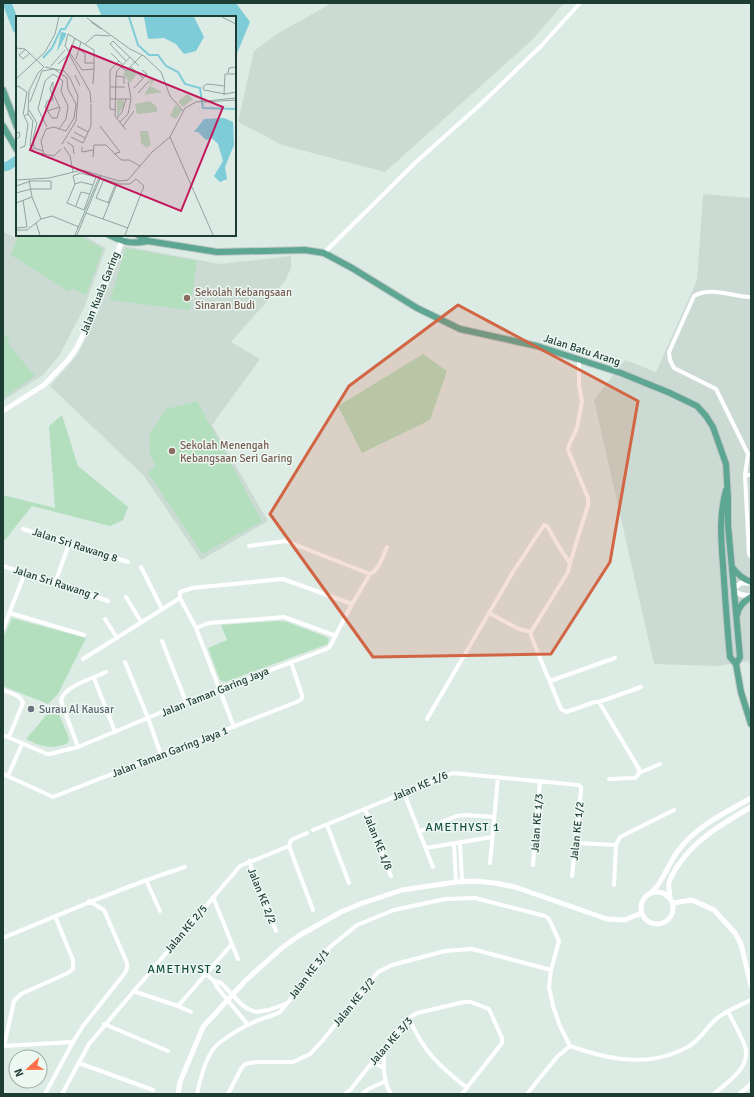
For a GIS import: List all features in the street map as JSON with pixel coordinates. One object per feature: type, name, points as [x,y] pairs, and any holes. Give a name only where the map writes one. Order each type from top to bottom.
[{"type":"main road","points":[[3,90],[16,124]]},
{"type":"main road","points":[[3,126],[16,148]]},
{"type":"main road","name":"Jalan Batu Arang","points":[[140,236],[148,241],[217,252],[305,250],[324,253],[352,268],[417,308],[460,329],[531,344],[579,359],[621,373],[697,406],[713,427],[726,464],[728,525],[740,657],[736,664],[741,692],[751,724]]},
{"type":"main road","name":"Jalan Batu Arang","points":[[123,238],[135,244],[148,241]]},
{"type":"main road","points":[[727,486],[723,498],[721,534],[723,578],[730,657],[736,664]]},
{"type":"main road","points":[[731,565],[735,572],[751,583]]},
{"type":"main road","points":[[723,578],[733,589],[728,594],[725,602]]},
{"type":"main road","points":[[736,618],[739,608],[744,601],[751,596]]},
{"type":"street","points":[[324,253],[416,162],[481,104],[535,52],[580,3]]},
{"type":"street","name":"Jalan Kuala Garing","points":[[3,411],[44,385],[68,360],[77,347],[93,315],[123,238]]},
{"type":"street","points":[[751,297],[742,297],[708,291],[701,292],[694,296],[669,352],[670,360],[674,368],[716,389],[748,454],[749,465],[745,475],[749,554],[751,557]]},
{"type":"street","points":[[579,359],[579,386],[582,401],[577,428],[568,450],[588,498],[588,505],[568,572],[531,636],[563,711],[566,712],[599,702],[641,687]]},
{"type":"street","points":[[745,475],[751,475]]},
{"type":"street","points":[[427,719],[512,572],[544,525],[547,526],[570,563]]},
{"type":"street","name":"Jalan Sri Rawang 8","points":[[23,529],[128,562]]},
{"type":"street","points":[[249,546],[286,541],[370,574]]},
{"type":"street","points":[[55,583],[69,544]]},
{"type":"street","name":"Jalan Taman Garing Jaya","points":[[3,735],[22,744],[50,754],[78,747],[186,702],[329,648],[352,604],[370,574],[375,571],[387,547]]},
{"type":"street","name":"Jalan Sri Rawang 7","points":[[3,566],[108,601]]},
{"type":"street","points":[[141,567],[162,609]]},
{"type":"street","points":[[3,629],[25,573]]},
{"type":"street","points":[[234,726],[196,628],[180,598],[180,592],[192,588],[282,578],[352,604]]},
{"type":"street","points":[[751,583],[741,583],[733,589],[741,595],[751,596]]},
{"type":"street","points":[[126,597],[141,622]]},
{"type":"street","points":[[83,659],[180,598]]},
{"type":"street","points":[[10,613],[84,635]]},
{"type":"street","points":[[489,613],[519,630],[532,632]]},
{"type":"street","points":[[196,628],[209,623],[284,617],[336,636]]},
{"type":"street","points":[[105,619],[117,638]]},
{"type":"street","points":[[162,641],[186,702]]},
{"type":"street","points":[[550,681],[615,658]]},
{"type":"street","points":[[125,662],[161,754]]},
{"type":"street","name":"Jalan Taman Garing Jaya 1","points":[[5,775],[53,797],[234,726],[302,698],[291,662]]},
{"type":"street","points":[[78,747],[61,700],[62,697],[71,688],[106,672]]},
{"type":"street","points":[[94,678],[115,732]]},
{"type":"street","points":[[3,690],[20,697],[22,700],[9,737]]},
{"type":"street","points":[[599,702],[639,769],[638,775],[635,778],[609,779]]},
{"type":"street","points":[[5,775],[22,744]]},
{"type":"street","points":[[638,773],[660,764]]},
{"type":"street","name":"Jalan KE 1/6","points":[[313,830],[453,773],[581,786]]},
{"type":"street","points":[[490,863],[498,777]]},
{"type":"street","name":"Jalan KE 1/3","points":[[533,865],[540,781]]},
{"type":"street","name":"Jalan KE 1/2","points":[[572,876],[581,786]]},
{"type":"street","points":[[404,793],[433,867]]},
{"type":"street","points":[[751,798],[708,822],[693,834],[679,849],[665,872],[659,886],[644,899],[642,903],[642,913],[649,922],[655,924],[665,922],[672,914],[669,884],[671,875],[683,858],[697,843],[714,830],[751,807]]},
{"type":"street","name":"Jalan KE 1/8","points":[[365,809],[391,876]]},
{"type":"street","points":[[614,885],[616,845],[620,837],[674,810]]},
{"type":"street","points":[[419,832],[456,816],[466,815],[494,817]]},
{"type":"street","points":[[326,825],[349,883]]},
{"type":"street","points":[[307,833],[291,840],[289,846],[313,910]]},
{"type":"street","points":[[426,848],[492,837]]},
{"type":"street","points":[[460,843],[462,881]]},
{"type":"street","points":[[575,843],[616,845]]},
{"type":"street","points":[[454,844],[456,882]]},
{"type":"street","name":"Jalan KE 2/5","points":[[62,1094],[89,1044],[104,1024],[134,991],[240,866],[249,861],[289,846]]},
{"type":"street","name":"Jalan KE 2/2","points":[[249,861],[276,931]]},
{"type":"street","points":[[3,938],[89,902],[185,867]]},
{"type":"street","points":[[146,880],[160,911]]},
{"type":"street","points":[[178,1094],[180,1082],[203,1027],[228,999],[246,981],[294,939],[341,912],[402,890],[462,881],[495,883],[515,887],[606,919],[624,920],[642,913]]},
{"type":"street","points":[[652,892],[662,892],[671,900],[692,900],[714,910],[735,933],[741,944],[751,986]]},
{"type":"street","points":[[213,897],[238,959]]},
{"type":"street","name":"Jalan KE 3/1","points":[[197,1094],[206,1065],[214,1048],[248,1024],[265,1017],[275,1015],[309,976],[330,947],[357,924],[394,910],[445,899],[474,898],[545,916],[549,919],[559,941],[551,970]]},
{"type":"street","points":[[46,1094],[83,1026],[125,973],[127,968],[127,963],[104,910],[89,902]]},
{"type":"street","points":[[54,916],[73,960],[73,969],[68,973],[17,997],[14,1001],[4,1046],[73,1042]]},
{"type":"street","points":[[178,1006],[232,944]]},
{"type":"street","name":"Jalan KE 3/2","points":[[228,1094],[245,1064],[256,1062],[293,1062],[310,1054],[378,972],[392,965],[445,951],[472,949],[551,970]]},
{"type":"street","points":[[551,970],[549,987],[553,1006],[560,1026],[570,1046],[605,1057],[640,1060],[654,1059],[671,1055],[690,1046],[714,1021],[728,1011],[751,1000]]},
{"type":"street","points":[[206,974],[214,981],[217,987],[248,1024]]},
{"type":"street","points":[[214,981],[221,983],[241,1004],[256,1012],[277,1008],[287,1003]]},
{"type":"street","points":[[134,991],[191,1012]]},
{"type":"street","name":"Jalan KE 3/3","points":[[345,1094],[351,1089],[384,1046],[409,1018],[417,1013],[464,1002],[471,1002],[489,1009],[502,1038],[502,1043],[462,1094]]},
{"type":"street","points":[[714,1094],[736,1076],[745,1059],[746,1050],[728,1011]]},
{"type":"street","points":[[409,1018],[416,1034],[437,1063],[466,1087]]},
{"type":"street","points":[[104,1024],[168,1051]]},
{"type":"street","points":[[384,1046],[384,1068],[387,1089],[391,1094]]},
{"type":"street","points":[[527,1094],[557,1057],[570,1046]]},
{"type":"street","points":[[79,1063],[153,1090]]},
{"type":"street","points":[[370,1066],[376,1064],[384,1068]]},
{"type":"street","name":"Jalan KE 3/3","points":[[362,1094],[368,1089],[386,1081]]},
{"type":"street","points":[[740,1094],[751,1084]]},
{"type":"highlighted area","points":[[458,305],[638,401],[610,562],[551,654],[373,657],[270,514],[349,386]]},
{"type":"shaded area","points":[[332,3],[564,3],[532,40],[385,172],[282,145],[238,122],[254,51],[277,34]]},
{"type":"shaded area","points":[[703,194],[751,198],[751,674],[749,661],[717,666],[654,664],[594,400],[625,360],[656,372],[697,280]]},
{"type":"shaded area","points":[[4,232],[16,238],[17,236],[85,236],[106,248],[84,308],[59,356],[44,374],[3,401]]},
{"type":"shaded area","name":"Sekolah Menengah Kebangsaan Seri Garing","points":[[124,246],[220,264],[291,256],[291,268],[285,281],[231,342],[260,359],[212,425],[268,521],[201,560],[144,476],[50,386],[78,354],[97,314]]},
{"type":"green space","points":[[19,236],[80,236],[103,249],[86,295],[72,288],[70,292],[11,255]]},
{"type":"green space","points":[[126,248],[197,261],[190,310],[110,300]]},
{"type":"green space","points":[[3,332],[10,342],[8,344],[35,376],[3,398]]},
{"type":"green space","points":[[423,354],[447,371],[430,420],[362,453],[338,406]]},
{"type":"green space","points":[[197,401],[262,521],[202,554],[148,473],[155,466],[150,453],[149,435],[166,409]]},
{"type":"green space","points":[[62,415],[78,466],[128,507],[123,520],[110,526],[32,506],[5,540],[3,540],[3,495],[55,508],[49,426]]},
{"type":"green space","points":[[12,618],[86,638],[58,694],[48,704],[3,686],[3,638]]},
{"type":"green space","points":[[278,621],[287,622],[324,636],[329,639],[328,644],[225,682],[220,680],[208,648],[227,640],[221,625]]},
{"type":"green space","points":[[55,705],[69,738],[68,743],[47,747],[26,739]]},
{"type":"water","points":[[96,3],[236,3],[250,22],[236,56],[236,16],[102,16]]},
{"type":"waterway","points":[[7,3],[16,26]]},
{"type":"waterway","points":[[3,167],[8,166],[16,161]]},
{"type":"place","name":"Sekolah Kebangsaan Sinaran Budi","points":[[187,298]]},
{"type":"place","name":"Sekolah Menengah Kebangsaan Seri Garing","points":[[172,451]]},
{"type":"place","name":"Surau Al Kausar","points":[[31,709]]},
{"type":"district","name":"AMETHYST 1","points":[[463,827]]},
{"type":"district","name":"AMETHYST 2","points":[[185,969]]}]
